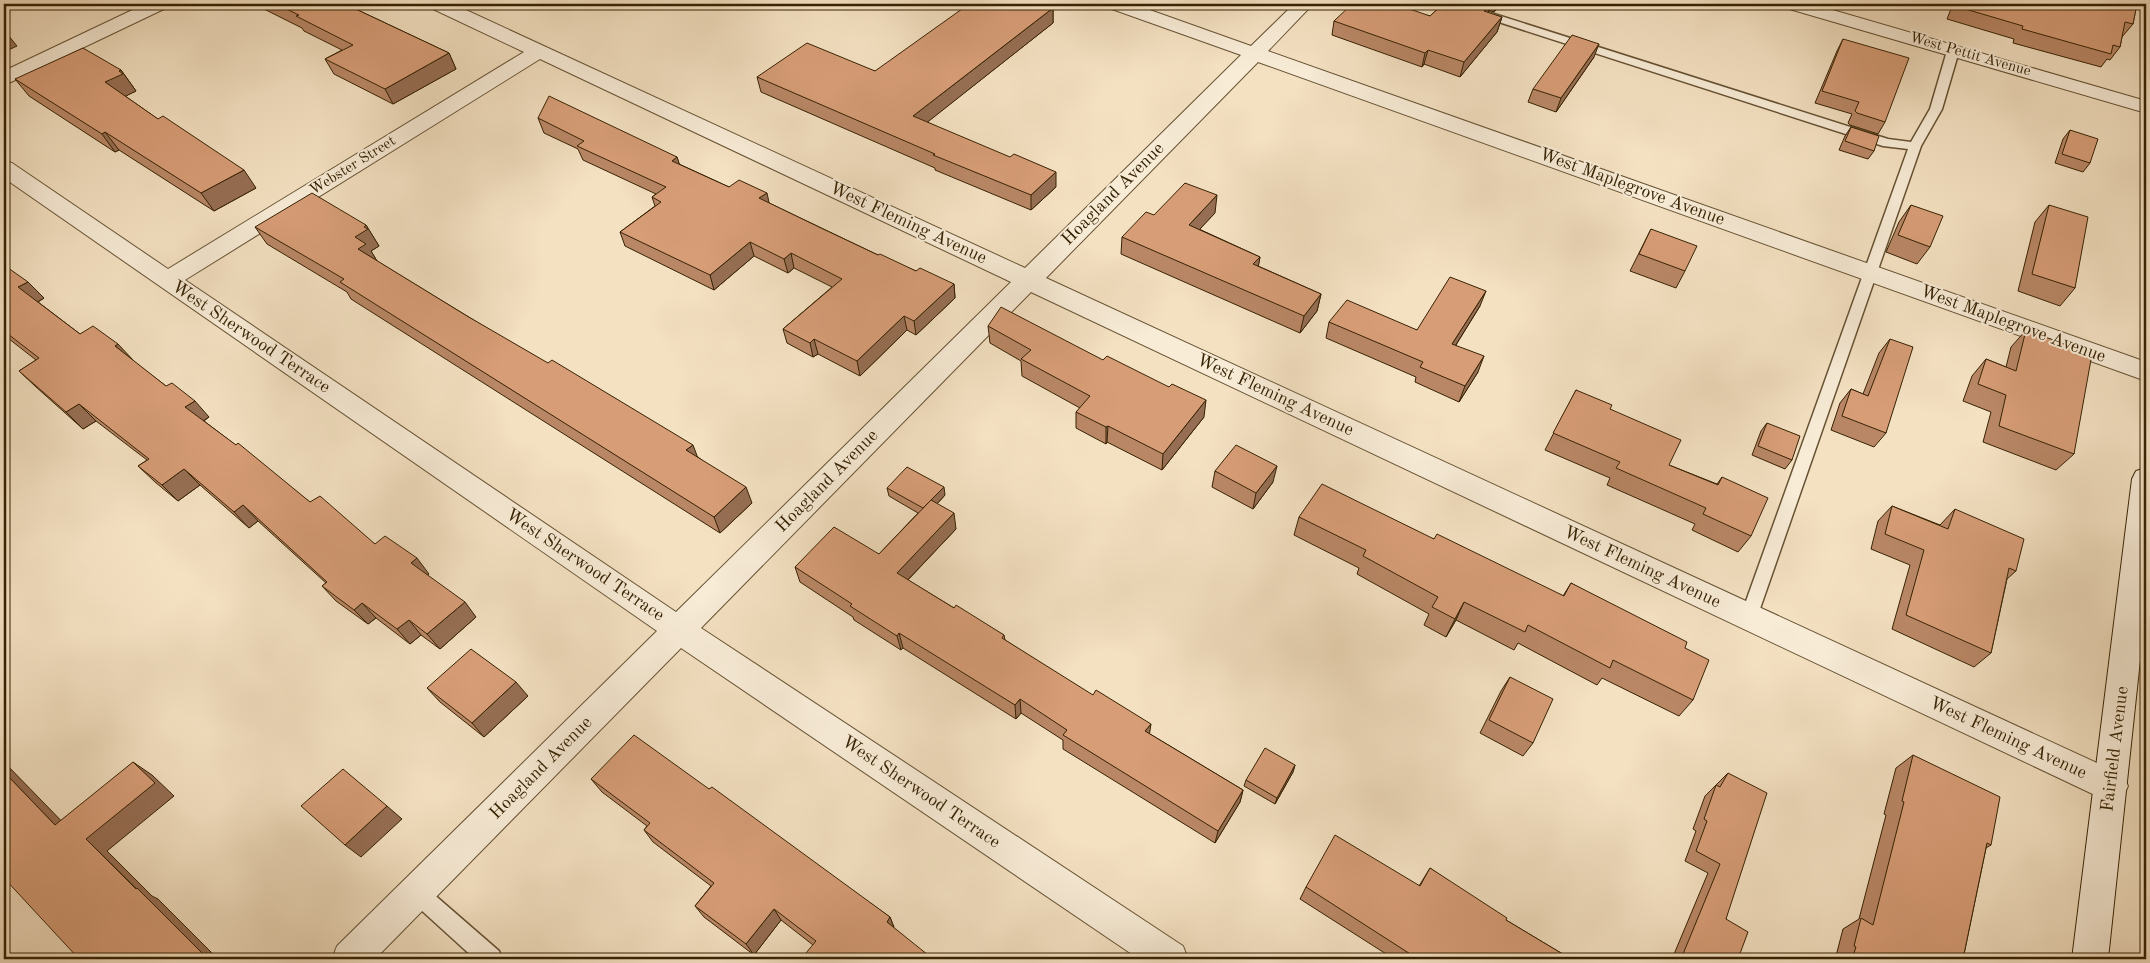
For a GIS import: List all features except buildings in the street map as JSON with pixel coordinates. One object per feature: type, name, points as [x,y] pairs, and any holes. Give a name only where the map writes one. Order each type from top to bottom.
[{"type":"street","points":[[4,78],[160,4]]},
{"type":"street","name":"West Fleming Avenue","points":[[438,4],[2111,786]]},
{"type":"street","name":"West Maplegrove Avenue","points":[[1116,4],[2146,372]]},
{"type":"street","name":"Hoagland Avenue","points":[[350,959],[1304,4]]},
{"type":"street","name":"West Pettit Avenue","points":[[1793,4],[2146,107]]},
{"type":"street","name":"Webster Street","points":[[167,280],[538,51]]},
{"type":"street","name":"West Sherwood Terrace","points":[[4,168],[679,630],[1170,959]]},
{"type":"street","name":"Fairfield Avenue","points":[[2090,959],[2146,479]]},
{"type":"lane","points":[[1453,4],[1878,140],[1915,146]]},
{"type":"lane","points":[[1749,618],[1872,273],[1915,146],[1936,109],[1953,51]]},
{"type":"lane","points":[[416,892],[491,959]]}]
